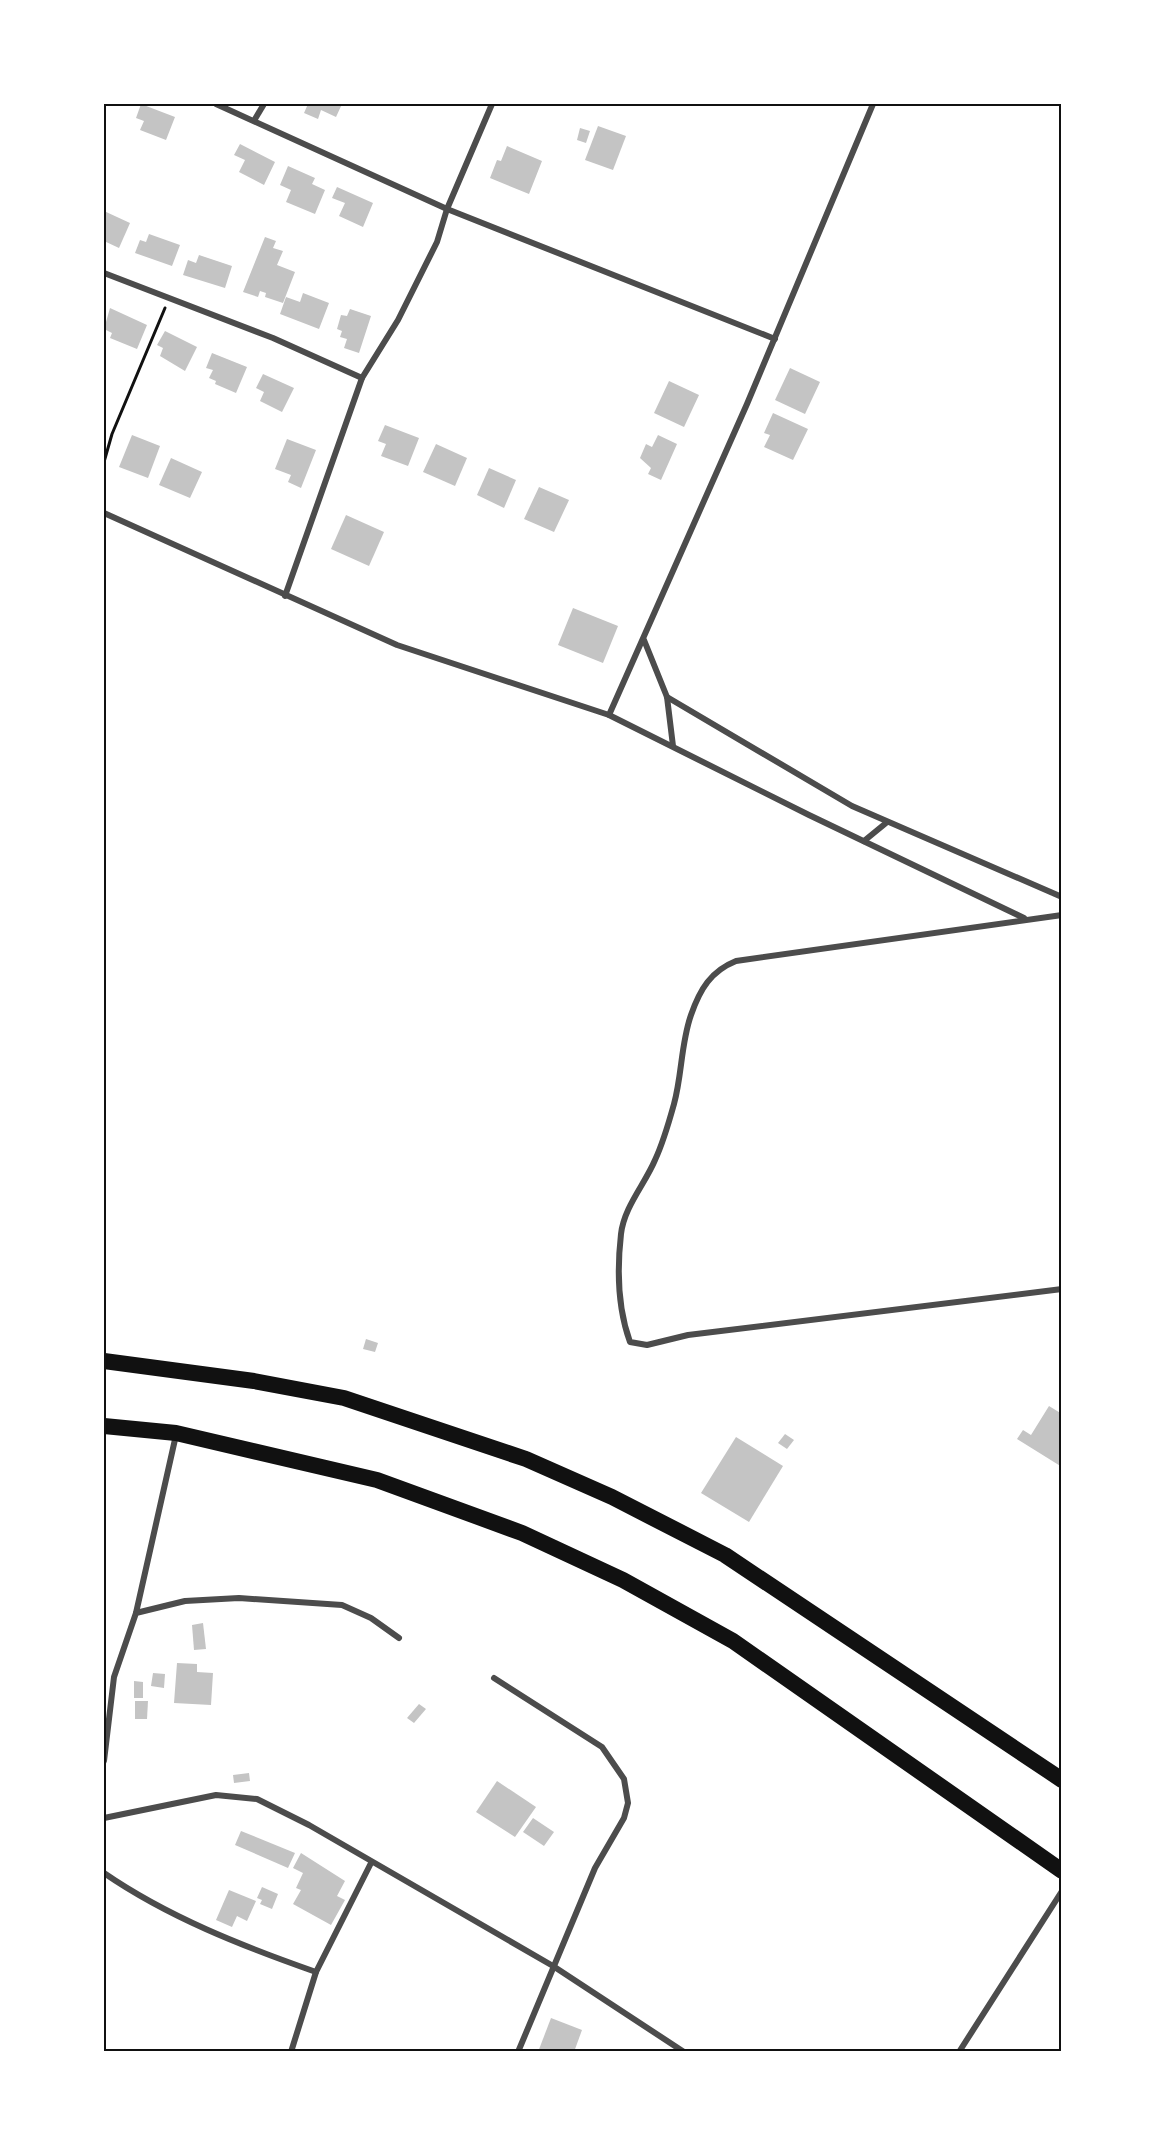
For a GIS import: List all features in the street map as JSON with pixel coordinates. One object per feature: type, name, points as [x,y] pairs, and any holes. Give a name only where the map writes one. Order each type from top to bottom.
[{"type":"highway","points":[[104,1361],[254,1381],[344,1398],[472,1439],[537,1464],[612,1497],[725,1555],[1062,1780]]},
{"type":"highway","points":[[104,1426],[176,1433],[377,1480],[522,1533],[623,1580],[733,1641],[1062,1871]]},
{"type":"street","points":[[216,104],[255,119],[447,209],[776,339]]},
{"type":"street","points":[[255,119],[264,104]]},
{"type":"street","points":[[285,596],[362,378],[398,320],[437,242],[447,209],[492,104]]},
{"type":"street","points":[[609,715],[776,339],[873,104]]},
{"type":"street","points":[[104,273],[273,338],[362,378]]},
{"type":"street","points":[[104,515],[397,645],[609,715],[864,842],[1025,918]]},
{"type":"street","points":[[644,640],[667,697],[673,746]]},
{"type":"street","points":[[667,697],[746,746],[886,823],[1062,897]]},
{"type":"street","points":[[864,842],[886,823]]},
{"type":"street","points":[[1062,915],[1025,918],[736,960],[719,968],[708,980],[691,1015],[674,1103],[656,1160],[632,1202],[621,1232],[619,1268],[623,1322],[630,1342],[647,1345],[688,1335],[1062,1289]]},
{"type":"street","points":[[104,1761],[114,1677],[136,1613],[176,1433]]},
{"type":"street","points":[[136,1613],[185,1601],[239,1598],[342,1605],[371,1618],[399,1638]]},
{"type":"street","points":[[494,1678],[602,1747],[624,1779],[628,1803],[624,1818],[595,1868],[518,2052]]},
{"type":"street","points":[[104,1818],[216,1796],[257,1799],[309,1825],[371,1863],[554,1966],[684,2052]]},
{"type":"street","points":[[291,2052],[316,1972],[371,1863]]},
{"type":"street","points":[[104,1874],[135,1894],[237,1944],[316,1972]]},
{"type":"street","points":[[959,2052],[1062,1891]]},
{"type":"path","points":[[104,462],[112,434],[170,298]]},
{"type":"building","points":[[141,104],[175,117],[166,140],[140,130],[144,121],[136,118]]},
{"type":"building","points":[[308,104],[342,104],[336,117],[321,110],[318,119],[304,113]]},
{"type":"building","points":[[598,126],[626,136],[613,170],[585,160]]},
{"type":"building","points":[[580,128],[590,131],[586,143],[577,140]]},
{"type":"building","points":[[240,144],[275,162],[264,185],[239,172],[245,160],[234,155]]},
{"type":"building","points":[[507,146],[542,161],[529,194],[490,178],[497,160],[501,161]]},
{"type":"building","points":[[288,166],[315,178],[312,184],[325,190],[315,214],[286,202],[291,190],[280,185]]},
{"type":"building","points":[[337,187],[373,203],[363,227],[339,216],[345,203],[332,198]]},
{"type":"building","points":[[104,211],[130,223],[119,248],[104,241]]},
{"type":"building","points":[[149,234],[180,245],[172,266],[135,253],[140,240],[146,242]]},
{"type":"building","points":[[265,237],[276,241],[273,248],[283,251],[277,265],[295,272],[283,303],[265,297],[266,293],[260,291],[258,297],[243,292]]},
{"type":"building","points":[[199,255],[232,266],[225,288],[183,275],[188,260],[196,263]]},
{"type":"building","points":[[303,293],[329,303],[319,329],[280,314],[286,297],[300,302]]},
{"type":"building","points":[[110,308],[147,325],[137,349],[110,338],[112,333],[104,329]]},
{"type":"building","points":[[350,309],[371,316],[359,353],[344,348],[347,339],[340,337],[342,331],[337,329],[341,315],[347,316]]},
{"type":"building","points":[[165,331],[197,347],[185,371],[160,356],[163,348],[157,345]]},
{"type":"building","points":[[212,353],[247,367],[236,393],[215,384],[216,381],[209,378],[213,370],[206,368]]},
{"type":"building","points":[[790,368],[820,382],[805,414],[775,400]]},
{"type":"building","points":[[263,374],[294,388],[282,412],[260,401],[264,392],[256,388]]},
{"type":"building","points":[[669,381],[699,395],[684,427],[654,413]]},
{"type":"building","points":[[773,413],[808,429],[793,460],[764,447],[770,435],[764,433]]},
{"type":"building","points":[[385,425],[419,438],[408,466],[381,456],[386,444],[378,441]]},
{"type":"building","points":[[132,435],[160,446],[148,478],[119,467]]},
{"type":"building","points":[[658,435],[677,444],[661,480],[648,474],[651,468],[640,458],[646,444],[652,447]]},
{"type":"building","points":[[287,439],[316,450],[301,488],[288,482],[291,475],[275,469]]},
{"type":"building","points":[[436,444],[467,458],[455,486],[423,472]]},
{"type":"building","points":[[171,458],[202,472],[190,498],[159,485]]},
{"type":"building","points":[[489,468],[516,480],[504,508],[477,495]]},
{"type":"building","points":[[539,487],[569,500],[554,532],[524,519]]},
{"type":"building","points":[[346,515],[384,532],[369,566],[331,549]]},
{"type":"building","points":[[573,608],[618,626],[603,663],[558,645]]},
{"type":"building","points":[[366,1339],[378,1343],[375,1352],[363,1349]]},
{"type":"building","points":[[1049,1406],[1062,1414],[1062,1467],[1017,1439],[1023,1430],[1031,1435]]},
{"type":"building","points":[[785,1434],[794,1440],[787,1449],[778,1443]]},
{"type":"building","points":[[736,1437],[783,1466],[749,1522],[701,1493]]},
{"type":"building","points":[[203,1623],[206,1649],[194,1650],[192,1625]]},
{"type":"building","points":[[177,1663],[197,1664],[197,1672],[213,1673],[211,1705],[174,1703]]},
{"type":"building","points":[[153,1673],[165,1674],[164,1688],[151,1686]]},
{"type":"building","points":[[134,1681],[143,1682],[143,1698],[134,1698]]},
{"type":"building","points":[[135,1701],[148,1701],[147,1719],[135,1719]]},
{"type":"building","points":[[419,1704],[426,1709],[414,1723],[407,1718]]},
{"type":"building","points":[[249,1773],[250,1781],[234,1783],[233,1775]]},
{"type":"building","points":[[497,1781],[536,1807],[515,1837],[476,1812]]},
{"type":"building","points":[[533,1818],[554,1832],[544,1846],[523,1832]]},
{"type":"building","points":[[241,1831],[295,1853],[288,1868],[235,1845]]},
{"type":"building","points":[[301,1853],[345,1881],[337,1896],[345,1900],[331,1925],[293,1904],[301,1890],[296,1888],[303,1873],[293,1868]]},
{"type":"building","points":[[262,1887],[278,1894],[272,1909],[260,1904],[262,1900],[257,1898]]},
{"type":"building","points":[[229,1890],[256,1901],[247,1921],[237,1916],[232,1927],[216,1920]]},
{"type":"building","points":[[551,2018],[582,2030],[574,2052],[538,2052]]}]
